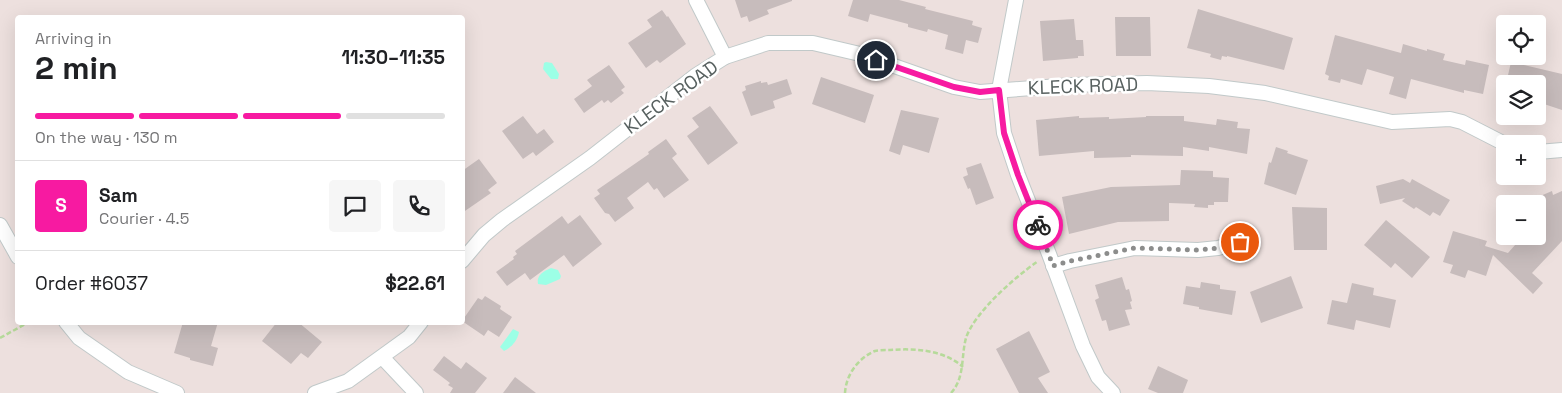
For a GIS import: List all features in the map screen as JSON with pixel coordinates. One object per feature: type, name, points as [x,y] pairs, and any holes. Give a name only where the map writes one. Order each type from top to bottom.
[{"type":"street","points":[[696,0],[725,57]]},
{"type":"street","points":[[1016,0],[999,90],[1004,133],[1083,346],[1098,377],[1113,393]]},
{"type":"street","name":"KLECK ROAD","points":[[465,256],[484,234],[590,158],[695,76],[725,57],[768,43],[813,43],[860,54],[954,87],[980,92],[1072,85],[1148,83],[1209,86],[1265,92],[1392,122],[1450,119],[1462,122],[1496,139]]},
{"type":"street","points":[[1546,151],[1562,150]]},
{"type":"street","points":[[0,225],[15,252]]},
{"type":"street","points":[[1051,260],[1070,261],[1135,248],[1198,250],[1218,248],[1240,242]]},
{"type":"street","points":[[68,325],[79,338],[128,372],[178,393]]},
{"type":"street","points":[[315,393],[348,381],[409,337],[419,325]]},
{"type":"street","points":[[382,357],[416,393]]},
{"type":"path","points":[[951,393],[963,367],[966,339],[975,319],[1019,274],[1051,260]]},
{"type":"path","points":[[0,338],[23,325]]},
{"type":"path","points":[[845,393],[845,385],[853,368],[859,361],[875,351],[910,348],[948,357],[963,367]]},
{"type":"shaded area","points":[[546,62],[552,63],[559,74],[558,79],[551,79],[543,69]]},
{"type":"shaded area","points":[[551,268],[558,270],[561,276],[560,279],[546,285],[538,284],[539,276]]},
{"type":"shaded area","points":[[513,329],[519,332],[517,338],[512,346],[504,351],[500,347]]},
{"type":"building","points":[[735,0],[792,1],[767,10],[769,14],[749,22],[747,16],[741,18]]},
{"type":"building","points":[[853,0],[899,0],[926,7],[925,9],[973,21],[972,25],[982,28],[978,43],[966,40],[963,54],[945,49],[948,35],[928,29],[927,32],[908,27],[908,24],[870,14],[868,22],[848,16]]},
{"type":"building","points":[[1198,9],[1293,38],[1284,70],[1227,56],[1222,56],[1221,60],[1210,57],[1211,54],[1187,48]]},
{"type":"building","points":[[662,10],[686,44],[660,63],[657,60],[646,68],[628,43],[652,27],[647,20]]},
{"type":"building","points":[[1115,17],[1150,17],[1151,56],[1116,56]]},
{"type":"building","points":[[1074,19],[1076,40],[1083,40],[1084,56],[1043,61],[1040,21]]},
{"type":"building","points":[[1335,35],[1401,53],[1403,44],[1445,54],[1443,60],[1465,65],[1466,60],[1489,65],[1483,94],[1464,90],[1464,93],[1411,79],[1406,99],[1389,94],[1394,77],[1367,69],[1362,85],[1341,79],[1340,83],[1328,80],[1329,76],[1325,74]]},
{"type":"building","points":[[609,65],[625,87],[621,90],[624,93],[611,103],[608,100],[604,103],[602,100],[584,113],[574,99],[592,86],[587,80]]},
{"type":"building","points":[[1510,65],[1524,65],[1562,74],[1562,110],[1546,105],[1546,75],[1508,75]]},
{"type":"building","points":[[821,77],[874,95],[865,123],[812,104]]},
{"type":"building","points":[[787,79],[792,94],[773,101],[775,108],[751,116],[742,92],[746,90],[745,86],[761,81],[761,83],[767,82],[768,85]]},
{"type":"building","points":[[710,106],[738,143],[708,165],[687,136],[699,127],[692,118]]},
{"type":"building","points":[[901,110],[939,118],[929,153],[903,145],[900,155],[889,151]]},
{"type":"building","points":[[523,116],[537,134],[544,129],[554,142],[536,156],[533,152],[523,159],[502,131]]},
{"type":"building","points":[[1079,116],[1079,118],[1109,117],[1109,119],[1146,116],[1184,116],[1184,121],[1216,125],[1217,119],[1238,122],[1237,128],[1250,129],[1247,154],[1209,147],[1209,151],[1183,147],[1183,156],[1131,155],[1131,157],[1094,158],[1094,151],[1039,156],[1036,120]]},
{"type":"building","points":[[666,139],[677,154],[672,158],[689,180],[664,198],[657,188],[654,190],[648,182],[627,198],[634,208],[615,222],[609,214],[605,213],[594,198],[600,194],[597,190],[649,154],[648,152]]},
{"type":"building","points":[[1276,147],[1308,160],[1296,195],[1264,184],[1269,162],[1271,163]]},
{"type":"building","points":[[479,159],[497,183],[488,190],[491,193],[465,211],[465,169]]},
{"type":"building","points":[[981,163],[994,198],[976,205],[970,188],[968,189],[963,177],[968,175],[966,168]]},
{"type":"building","points":[[1181,170],[1213,171],[1213,177],[1229,178],[1228,202],[1214,202],[1214,205],[1208,205],[1208,208],[1194,207],[1195,204],[1169,203],[1169,221],[1118,222],[1069,234],[1062,197],[1111,187],[1180,185]]},
{"type":"building","points":[[1403,179],[1410,183],[1412,179],[1450,200],[1440,216],[1433,212],[1430,216],[1416,207],[1414,209],[1402,201],[1405,198],[1380,204],[1376,186]]},
{"type":"building","points":[[1552,191],[1553,195],[1562,191],[1562,241],[1532,273],[1543,283],[1533,294],[1493,255],[1486,276],[1468,270],[1465,278],[1450,273],[1453,265],[1443,262],[1453,231],[1487,241],[1485,246],[1508,253],[1515,245],[1546,245],[1546,195],[1543,195]]},
{"type":"building","points":[[1292,207],[1327,208],[1327,250],[1294,250]]},
{"type":"building","points":[[580,215],[602,244],[573,267],[564,255],[530,280],[525,273],[507,286],[496,272],[514,259],[513,257],[517,254],[515,251],[562,216],[568,224]]},
{"type":"building","points":[[1386,220],[1430,257],[1412,278],[1395,263],[1391,268],[1364,245]]},
{"type":"building","points":[[1291,276],[1303,308],[1261,323],[1250,292]]},
{"type":"building","points":[[1122,277],[1126,290],[1129,289],[1132,301],[1130,302],[1132,309],[1125,310],[1130,325],[1109,331],[1106,320],[1102,321],[1095,300],[1099,298],[1095,285]]},
{"type":"building","points":[[1201,282],[1220,285],[1220,289],[1236,291],[1232,315],[1183,304],[1186,286],[1200,288]]},
{"type":"building","points":[[1352,283],[1374,288],[1373,295],[1396,300],[1390,328],[1356,320],[1354,330],[1327,324],[1332,300],[1347,303]]},
{"type":"building","points":[[485,296],[501,306],[500,309],[512,317],[499,337],[488,330],[484,336],[465,323],[465,317],[478,298],[482,300]]},
{"type":"building","points":[[182,325],[217,325],[211,346],[218,348],[213,366],[190,360],[190,358],[174,353]]},
{"type":"building","points":[[275,325],[302,325],[322,342],[308,358],[301,353],[291,364],[262,341]]},
{"type":"building","points":[[1029,331],[1050,372],[1038,378],[1048,393],[1019,393],[996,349]]},
{"type":"building","points":[[444,356],[461,369],[466,362],[487,378],[475,393],[450,393],[453,388],[448,385],[450,383],[433,370]]},
{"type":"building","points":[[1158,366],[1188,380],[1183,393],[1158,393],[1148,389]]},
{"type":"building","points":[[515,377],[536,393],[503,393]]},
{"type":"way so far","points":[[1038,225],[1053,266],[1135,248],[1198,250],[1218,248],[1240,242]]},
{"type":"route","points":[[876,60],[954,87],[980,92],[999,90],[1004,133],[1038,225]]}]
